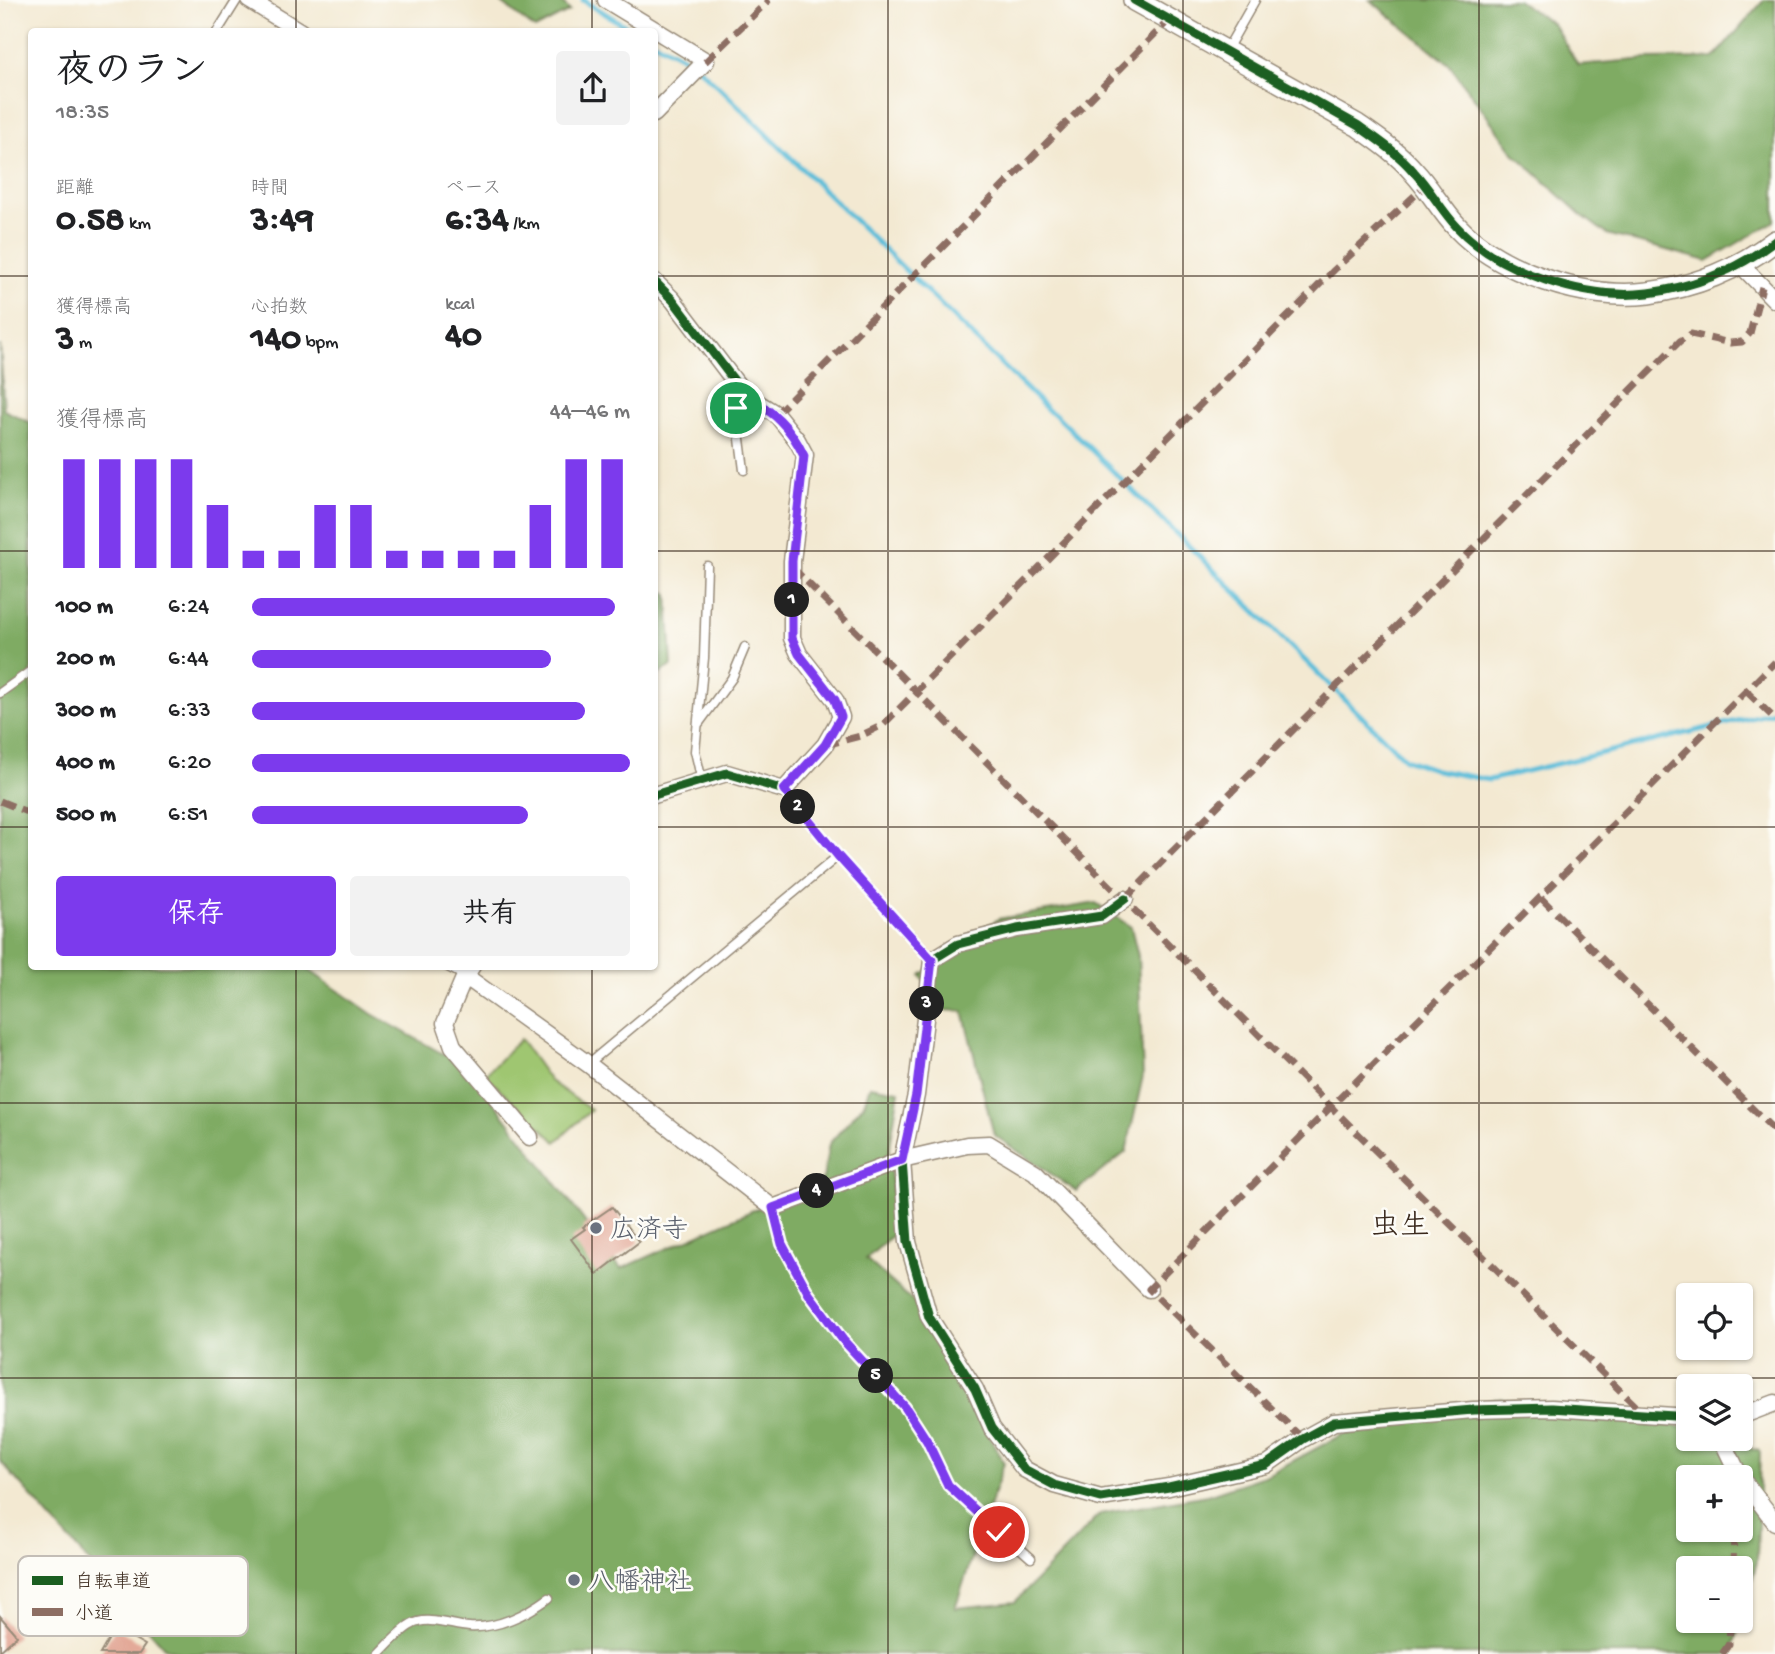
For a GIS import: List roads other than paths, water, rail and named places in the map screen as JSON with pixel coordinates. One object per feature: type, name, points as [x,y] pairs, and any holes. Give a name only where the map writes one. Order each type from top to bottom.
[{"type":"main road","points":[[1134,0],[1357,125],[1397,155],[1415,173],[1457,227],[1484,249],[1532,275],[1564,286],[1646,294],[1719,274],[1740,264],[1775,240]]},
{"type":"street","points":[[249,0],[294,28]]},
{"type":"street","points":[[606,0],[647,28]]},
{"type":"street","points":[[658,35],[702,65],[658,110]]},
{"type":"street","points":[[1740,264],[1775,299]]},
{"type":"street","points":[[658,285],[673,300],[745,395],[776,414],[797,440],[804,456],[792,561],[792,638],[799,654],[835,700],[841,717],[825,745],[784,790],[727,773],[658,794]]},
{"type":"street","points":[[1125,899],[1102,916],[1017,929],[958,944],[932,960],[916,1095],[902,1160],[908,1242],[929,1317],[975,1389],[992,1428],[1024,1469],[1054,1485],[1101,1498],[1169,1487],[1266,1465],[1303,1439],[1334,1422],[1473,1410],[1551,1408],[1676,1416]]},
{"type":"street","points":[[530,1137],[453,1046],[445,1023],[469,971],[773,1208],[902,1160],[967,1145],[989,1144],[1035,1172],[1149,1289]]},
{"type":"street","points":[[1753,1411],[1775,1403]]},
{"type":"street","points":[[1753,1494],[1775,1522]]},
{"type":"lane","points":[[220,28],[237,0]]},
{"type":"lane","points":[[1226,51],[1255,0]]},
{"type":"lane","points":[[744,471],[736,408],[745,395]]},
{"type":"lane","points":[[702,781],[695,751],[704,658],[707,566]]},
{"type":"lane","points":[[698,726],[732,678],[745,647]]},
{"type":"lane","points":[[0,693],[28,673]]},
{"type":"lane","points":[[784,790],[838,856],[932,960]]},
{"type":"lane","points":[[588,1064],[838,856]]},
{"type":"lane","points":[[773,1208],[782,1244],[809,1294],[843,1340],[905,1407],[927,1441],[948,1485],[1031,1558]]},
{"type":"lane","points":[[379,1654],[411,1625],[421,1621],[470,1627],[487,1626],[533,1610],[549,1598]]},
{"type":"waterway","points":[[583,0],[628,28]]},
{"type":"waterway","points":[[658,44],[693,63],[723,91],[1405,759],[1436,770],[1489,780],[1775,712]]},
{"type":"place","name":"広済寺","points":[[596,1228]]},
{"type":"place","name":"八幡神社","points":[[574,1580]]},
{"type":"district","name":"虫生","points":[[1400,1224]]}]
